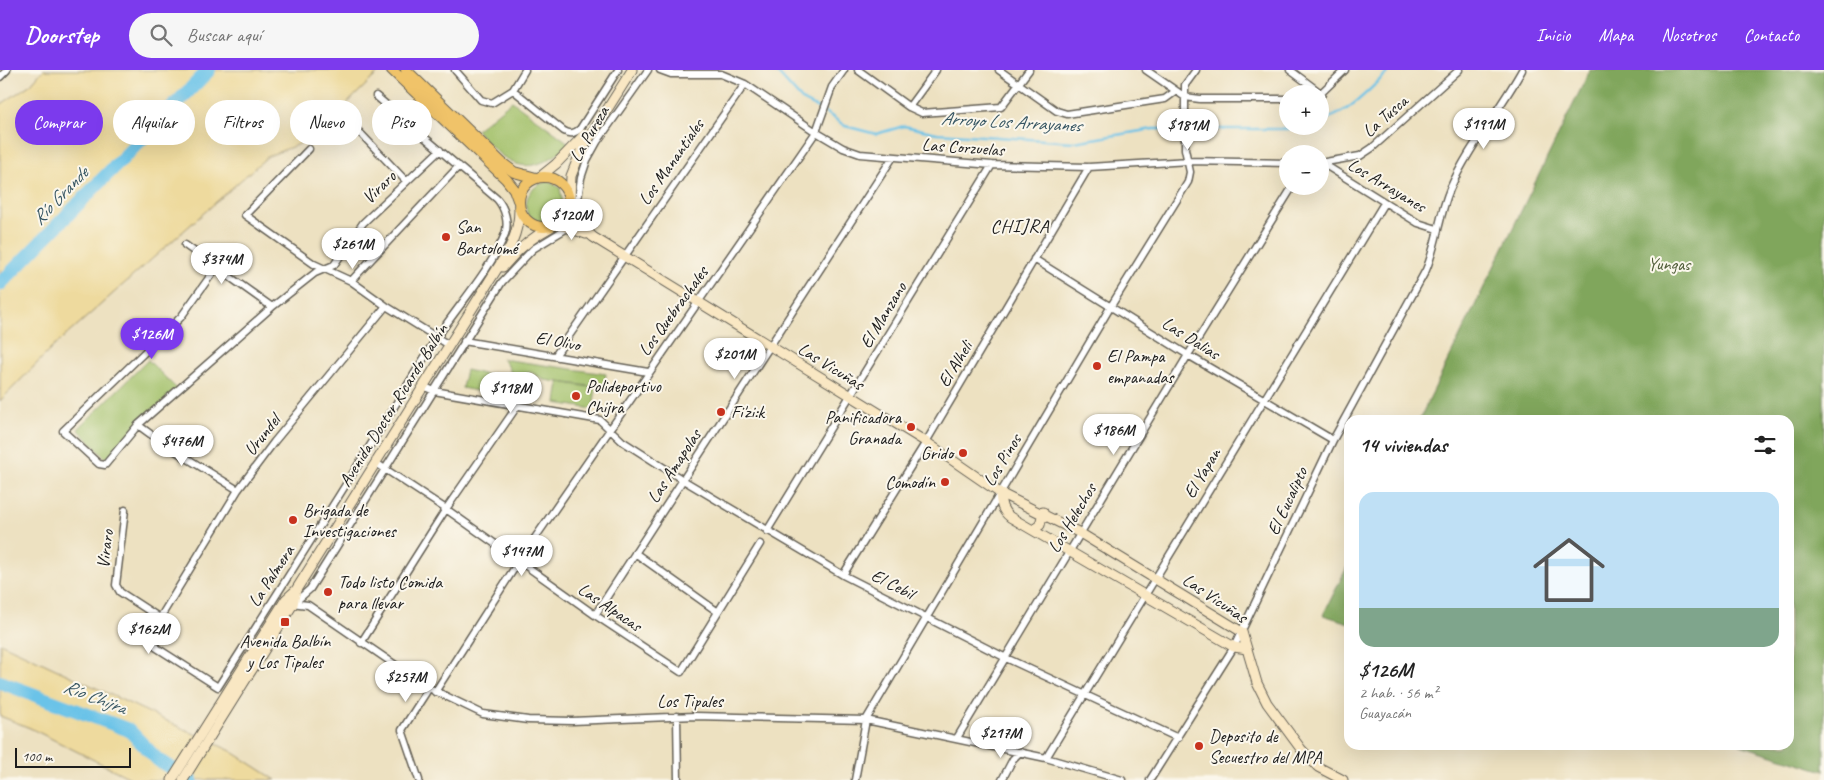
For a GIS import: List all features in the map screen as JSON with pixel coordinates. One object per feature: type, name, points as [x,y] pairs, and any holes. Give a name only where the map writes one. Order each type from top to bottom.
[{"type":"main road","points":[[392,70],[414,85],[514,172],[559,181],[568,193],[569,206],[554,225],[542,228],[527,221],[514,189],[506,179],[414,85],[406,70]]},
{"type":"main road","points":[[519,203],[524,186],[539,177]]},
{"type":"street","points":[[0,77],[7,70]]},
{"type":"street","points":[[455,70],[481,100],[492,103],[513,90],[525,70]]},
{"type":"street","points":[[513,90],[564,131],[569,134],[575,133],[618,70]]},
{"type":"street","points":[[539,177],[581,140],[632,70]]},
{"type":"street","name":"La Pureza","points":[[572,224],[581,178],[587,160],[597,142],[648,70]]},
{"type":"street","name":"Las Corzuelas","points":[[660,70],[671,74],[721,74],[745,84],[816,132],[843,148],[860,154],[992,165],[1089,167],[1189,162],[1279,163]]},
{"type":"street","name":"Los Quebrachales","points":[[435,692],[519,561],[648,372],[816,132],[826,100],[832,87],[844,70]]},
{"type":"street","points":[[858,70],[908,107],[922,113],[993,110],[1001,107],[1029,70]]},
{"type":"street","points":[[908,107],[936,70]]},
{"type":"street","points":[[999,70],[1057,111],[1067,114],[1165,100],[1176,91]]},
{"type":"street","points":[[1146,70],[1185,97],[1200,100],[1279,99]]},
{"type":"street","points":[[1189,162],[1185,149],[1185,85],[1196,70]]},
{"type":"street","points":[[1290,70],[1309,85]]},
{"type":"street","points":[[1329,86],[1345,70]]},
{"type":"street","name":"La Tusca","points":[[1329,162],[1360,156],[1372,148],[1459,70]]},
{"type":"street","name":"El Eucalipto","points":[[1347,415],[1426,270],[1451,188],[1466,158],[1522,70]]},
{"type":"street","name":"Los Manantiales","points":[[555,356],[623,256],[745,84]]},
{"type":"street","points":[[351,281],[459,166],[376,96]]},
{"type":"street","points":[[569,206],[571,176],[576,162],[613,98]]},
{"type":"street","points":[[362,135],[406,180]]},
{"type":"street","points":[[309,149],[245,215],[314,264],[351,281],[386,306],[449,345]]},
{"type":"street","name":"Viraro","points":[[216,268],[181,317],[62,431],[99,464],[105,465],[138,425],[272,307],[315,274],[334,265],[363,223],[406,180],[440,150]]},
{"type":"street","name":"Las Amapolas","points":[[595,615],[893,157]]},
{"type":"street","name":"Los Pinos","points":[[855,780],[866,720],[1111,306],[1188,182],[1189,162]]},
{"type":"street","name":"El Manzano","points":[[767,532],[992,165]]},
{"type":"street","name":"La Palmera","points":[[218,687],[319,529],[437,337],[497,248],[505,233],[506,225],[502,204],[459,166]]},
{"type":"street","name":"El Alheli","points":[[843,575],[926,442],[1089,167]]},
{"type":"street","name":"Los Arrayanes","points":[[1329,168],[1418,223],[1437,229]]},
{"type":"street","name":"Los Helechos","points":[[957,738],[1188,354],[1287,195]]},
{"type":"street","points":[[486,288],[514,240],[519,222],[519,203]]},
{"type":"street","name":"El Yapan","points":[[1046,758],[1384,203]]},
{"type":"street","name":"Las Vicuñas","points":[[569,206],[572,224]]},
{"type":"street","points":[[289,602],[310,590],[502,282],[533,249],[572,224]]},
{"type":"street","name":"Las Vicuñas","points":[[554,225],[572,224],[926,442],[1000,492],[1043,512],[1156,579],[1242,632],[1247,649],[1234,647],[1004,512],[1000,492]]},
{"type":"street","points":[[486,288],[515,252],[554,225]]},
{"type":"street","points":[[185,245],[272,307]]},
{"type":"street","name":"Las Dalias","points":[[1034,259],[1263,400],[1333,440]]},
{"type":"street","name":"Avenida Doctor Ricardo Balbín","points":[[183,780],[230,697],[486,288]]},
{"type":"street","name":"Urundel","points":[[218,687],[157,648],[152,639],[160,618],[238,490],[274,442],[386,306]]},
{"type":"street","name":"El Olivo","points":[[464,341],[648,372]]},
{"type":"street","name":"El Cebil","points":[[423,386],[434,391],[600,420],[622,442],[767,532],[843,575],[1084,696],[1178,738]]},
{"type":"street","points":[[396,404],[408,411]]},
{"type":"street","points":[[361,642],[446,509],[518,405]]},
{"type":"street","name":"El Eucalipto","points":[[1150,780],[1234,647],[1344,420]]},
{"type":"street","points":[[138,425],[164,444],[238,490]]},
{"type":"street","name":"Las Alpacas","points":[[376,463],[446,509],[595,615],[681,672],[718,612]]},
{"type":"street","name":"Viraro","points":[[125,510],[116,585],[120,592],[160,618]]},
{"type":"street","points":[[1033,530],[1040,525],[1043,512]]},
{"type":"street","points":[[319,529],[330,536]]},
{"type":"street","points":[[635,553],[718,612],[760,544]]},
{"type":"street","name":"Los Tipales","points":[[289,602],[308,605],[435,692],[472,711],[496,717],[572,720],[677,716],[866,720],[1046,758],[1122,780]]},
{"type":"street","points":[[1247,649],[1257,683],[1267,703],[1301,749],[1318,768],[1343,780]]},
{"type":"street","points":[[419,780],[402,730],[428,688]]},
{"type":"street","name":"Avenida Doctor Ricardo Balbín","points":[[172,780],[230,697]]},
{"type":"street","points":[[677,716],[678,780]]},
{"type":"street","points":[[1002,780],[1013,759],[1020,752]]},
{"type":"green space","name":"Yungas","points":[[1590,70],[1824,70],[1824,771],[1756,750],[1794,750],[1794,415],[1421,415]]},
{"type":"green space","points":[[512,101],[570,144],[542,162],[520,165],[509,161],[476,130]]},
{"type":"green space","points":[[549,181],[560,188],[562,200],[553,215],[539,222],[533,220],[528,215],[526,203],[533,189]]},
{"type":"green space","points":[[502,359],[606,374],[604,388],[544,380],[531,372],[513,377]]},
{"type":"green space","points":[[148,360],[178,390],[106,459],[78,429]]},
{"type":"green space","points":[[466,370],[501,378],[497,395],[462,388]]},
{"type":"green space","name":"Polideportivo Chijra","points":[[559,382],[596,388],[593,409],[556,403]]},
{"type":"green space","points":[[1344,573],[1344,621],[1323,615]]},
{"type":"sand","points":[[43,70],[381,70],[351,100],[290,100],[290,145],[297,145],[268,156],[53,347],[0,401],[0,105],[31,84]]},
{"type":"sand","points":[[0,643],[231,751],[276,780],[134,780],[30,728],[0,716]]},
{"type":"waterway","name":"Río Grande","points":[[0,284],[209,70]]},
{"type":"waterway","name":"Arroyo Los Arrayanes","points":[[775,70],[802,100],[824,111],[845,126],[876,134],[904,126],[937,133],[1074,142],[1153,129],[1279,129]]},
{"type":"waterway","name":"Arroyo Los Arrayanes","points":[[1329,118],[1349,107],[1390,70]]},
{"type":"waterway","name":"Río Chijra","points":[[0,682],[129,730],[158,760],[191,780]]},
{"type":"place","name":"San Bartolomé","points":[[446,237]]},
{"type":"place","name":"El Pampa empanadas","points":[[1097,366]]},
{"type":"place","name":"Polideportivo Chijra","points":[[576,396]]},
{"type":"place","name":"Fi'zi:k","points":[[721,412]]},
{"type":"place","name":"Panificadora Granada","points":[[911,427]]},
{"type":"place","name":"Grido","points":[[963,453]]},
{"type":"place","name":"Comodín","points":[[945,482]]},
{"type":"place","name":"Brigada de Investigaciones","points":[[293,520]]},
{"type":"place","name":"Todo listo Comida para llevar","points":[[328,592]]},
{"type":"place","name":"Avenida Balbín y Los Tipales","points":[[285,622]]},
{"type":"place","name":"Deposito de Secuestro del MPA","points":[[1199,746]]},
{"type":"district","name":"CHIJRA","points":[[1020,226]]}]
